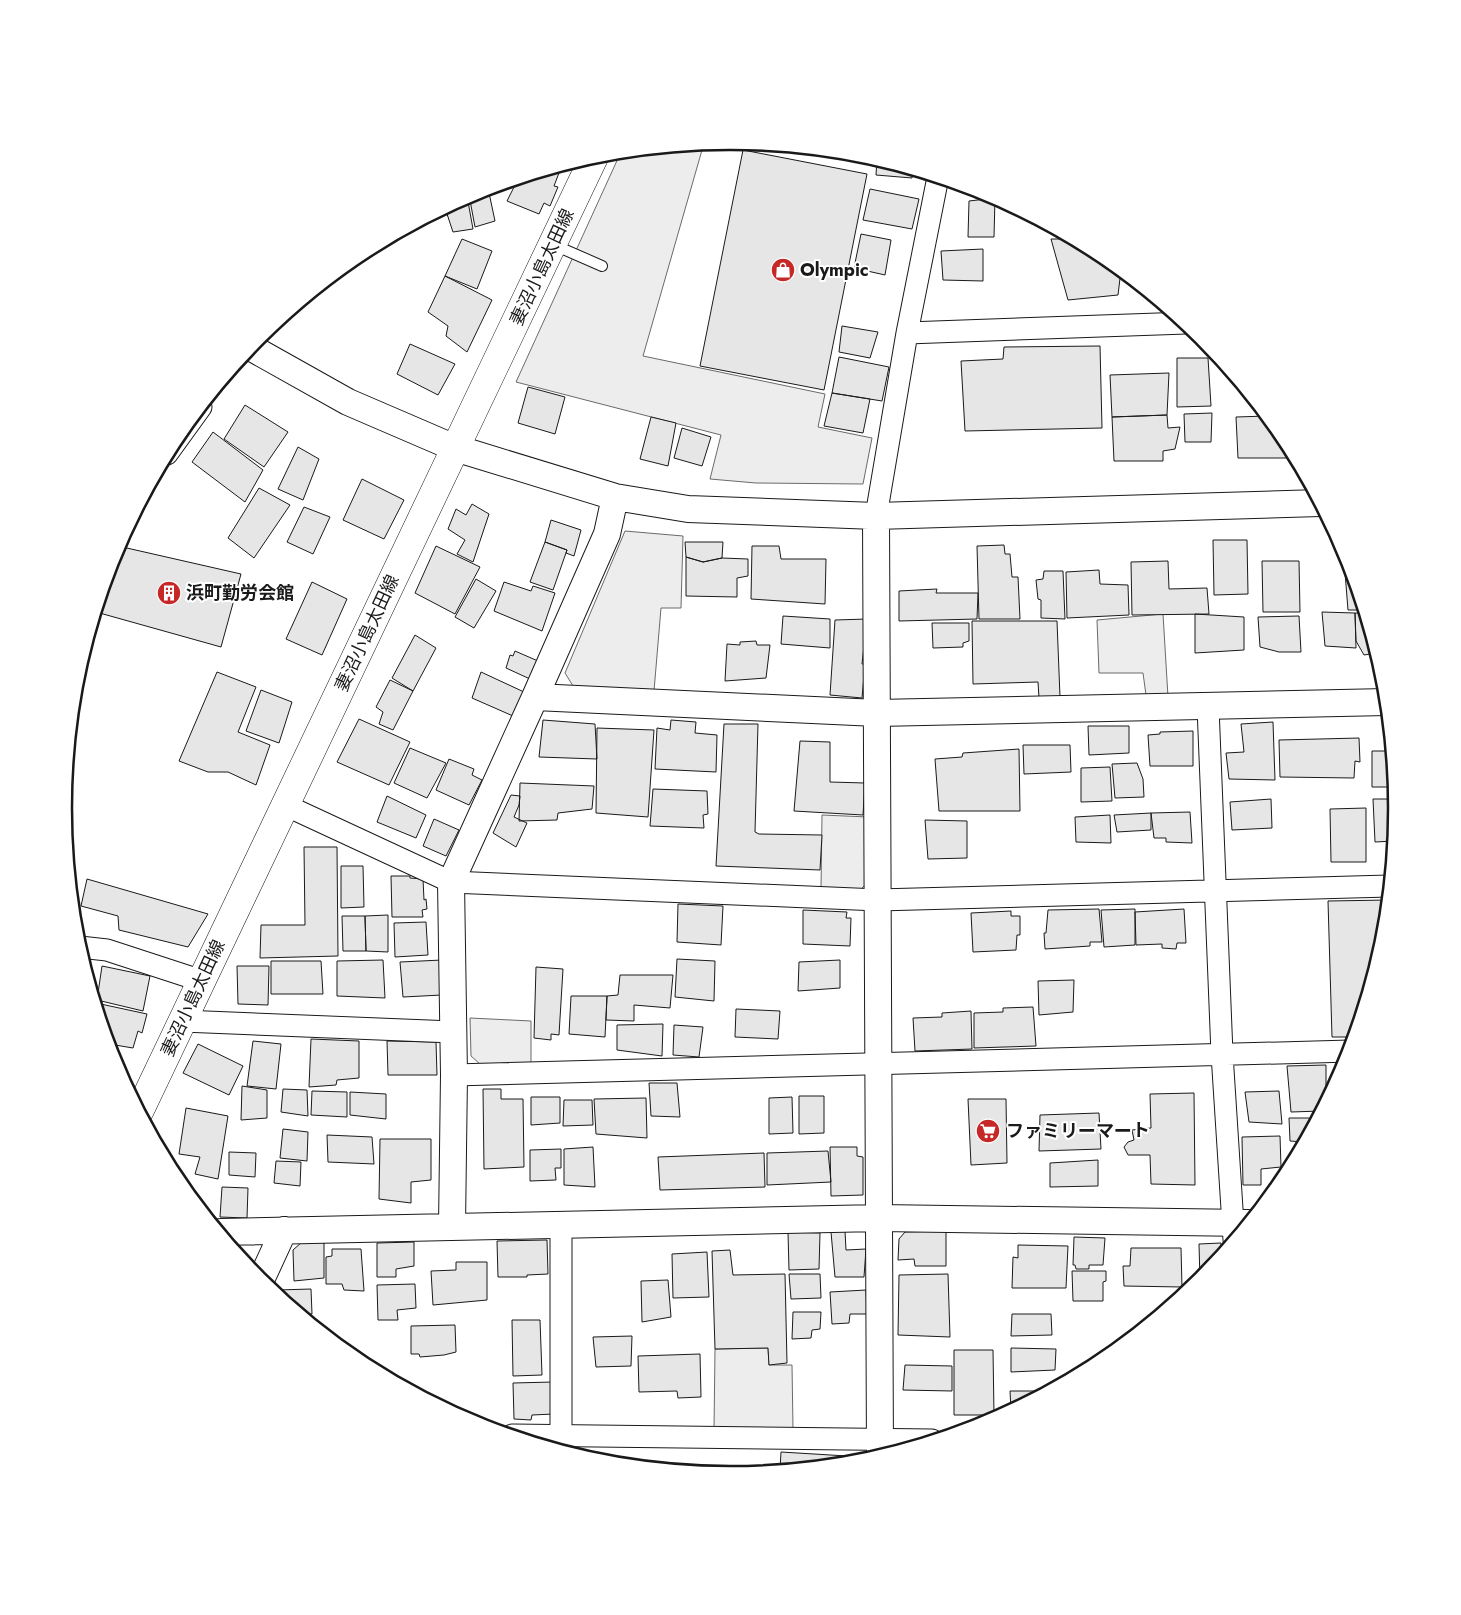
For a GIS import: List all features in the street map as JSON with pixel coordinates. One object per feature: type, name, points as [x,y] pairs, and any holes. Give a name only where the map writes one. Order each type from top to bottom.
[{"type":"main road","name":"妻沼小島太田線","points":[[143,1104],[590,165]]},
{"type":"street","points":[[561,1224],[561,1442],[880,1447],[876,516],[907,332],[937,183]]},
{"type":"street","points":[[907,332],[1175,323]]},
{"type":"street","points":[[257,351],[348,402],[455,448],[615,497],[688,509],[876,516],[1314,503]]},
{"type":"street","points":[[452,1226],[454,1032],[451,882],[536,697],[607,534],[615,497]]},
{"type":"street","points":[[536,697],[877,713],[1380,702]]},
{"type":"street","points":[[1208,707],[1222,1054],[1238,1226]]},
{"type":"street","points":[[285,805],[451,882],[878,900],[1384,886]]},
{"type":"street","points":[[88,948],[107,950],[202,981]]},
{"type":"street","points":[[182,1021],[454,1032]]},
{"type":"street","points":[[454,1075],[1341,1052]]},
{"type":"street","points":[[228,1232],[879,1218],[1236,1228]]},
{"type":"street","points":[[264,1272],[284,1230]]},
{"type":"lane","points":[[553,245],[602,266]]},
{"type":"shaded area","points":[[702,151],[643,356],[825,394],[818,427],[872,438],[863,484],[756,483],[710,479],[721,435],[516,382],[618,159],[645,155]]},
{"type":"shaded area","points":[[625,531],[683,536],[681,608],[661,608],[654,691],[573,686],[565,673]]},
{"type":"shaded area","points":[[1163,614],[1168,697],[1146,695],[1143,673],[1099,673],[1097,620]]},
{"type":"shaded area","points":[[822,815],[868,817],[868,882],[858,892],[821,889]]},
{"type":"shaded area","points":[[470,1018],[531,1021],[531,1063],[480,1064],[471,1056]]},
{"type":"shaded area","points":[[768,1348],[769,1365],[792,1365],[793,1429],[714,1430],[715,1349]]},
{"type":"building","name":"Olympic","points":[[743,150],[867,174],[824,390],[700,366]]},
{"type":"building","points":[[877,166],[912,175],[912,178],[876,175]]},
{"type":"building","points":[[559,172],[554,186],[558,187],[550,206],[544,203],[539,214],[507,201],[515,186]]},
{"type":"building","points":[[870,189],[919,199],[912,229],[863,220]]},
{"type":"building","points":[[490,196],[495,221],[475,227],[471,204]]},
{"type":"building","points":[[981,200],[995,205],[994,237],[968,237],[969,201]]},
{"type":"building","points":[[469,204],[473,229],[453,232],[447,214]]},
{"type":"building","points":[[861,234],[891,240],[885,275],[854,268]]},
{"type":"building","points":[[462,239],[492,251],[477,289],[445,276]]},
{"type":"building","points":[[1051,239],[1062,239],[1120,277],[1118,295],[1068,300]]},
{"type":"building","points":[[983,249],[983,281],[943,280],[941,251]]},
{"type":"building","points":[[445,276],[492,300],[467,352],[446,336],[448,326],[428,312]]},
{"type":"building","points":[[842,326],[878,332],[870,358],[839,352]]},
{"type":"building","points":[[410,344],[455,364],[438,395],[397,374]]},
{"type":"building","points":[[1100,346],[1102,428],[965,431],[961,361],[1003,359],[1004,347]]},
{"type":"building","points":[[839,357],[889,367],[882,401],[832,393]]},
{"type":"building","points":[[1177,358],[1208,358],[1211,406],[1177,407]]},
{"type":"building","points":[[1169,373],[1167,415],[1112,417],[1110,375]]},
{"type":"building","points":[[528,387],[565,397],[555,434],[518,423]]},
{"type":"building","points":[[832,393],[870,399],[863,433],[824,426]]},
{"type":"building","points":[[245,405],[288,432],[264,467],[224,439]]},
{"type":"building","points":[[1212,413],[1211,442],[1185,442],[1184,414]]},
{"type":"building","points":[[1167,415],[1168,428],[1180,427],[1175,449],[1163,451],[1163,461],[1114,461],[1112,417]]},
{"type":"building","points":[[1260,416],[1288,458],[1238,458],[1236,417]]},
{"type":"building","points":[[651,417],[676,423],[668,466],[640,459]]},
{"type":"building","points":[[682,428],[711,437],[702,466],[674,458]]},
{"type":"building","points":[[213,432],[263,470],[245,502],[192,462]]},
{"type":"building","points":[[298,447],[319,459],[303,500],[278,489]]},
{"type":"building","points":[[362,479],[404,500],[384,539],[343,520]]},
{"type":"building","points":[[259,488],[290,505],[254,558],[228,538]]},
{"type":"building","points":[[472,504],[489,514],[473,562],[457,554],[465,540],[448,529],[456,509],[466,515]]},
{"type":"building","points":[[304,507],[330,517],[313,554],[287,542]]},
{"type":"building","points":[[551,520],[581,530],[574,556],[566,553],[567,550],[545,542]]},
{"type":"building","points":[[1213,540],[1247,540],[1248,594],[1214,595]]},
{"type":"building","points":[[545,542],[567,550],[553,590],[530,582]]},
{"type":"building","points":[[685,542],[723,542],[722,558],[703,562],[686,557]]},
{"type":"building","points":[[1004,545],[1005,554],[1010,554],[1012,577],[1018,577],[1020,619],[979,619],[977,546]]},
{"type":"building","points":[[436,546],[480,567],[455,614],[415,593]]},
{"type":"building","points":[[752,546],[779,546],[781,559],[826,559],[825,604],[751,599]]},
{"type":"building","name":"浜町勤労会館","points":[[126,548],[241,574],[221,647],[102,614]]},
{"type":"building","points":[[686,557],[703,562],[722,558],[748,559],[748,576],[737,578],[737,597],[686,596]]},
{"type":"building","points":[[1168,561],[1169,589],[1207,588],[1209,614],[1132,615],[1131,562]]},
{"type":"building","points":[[1262,561],[1299,561],[1300,612],[1263,612]]},
{"type":"building","points":[[1099,570],[1100,584],[1128,585],[1129,615],[1067,618],[1066,572]]},
{"type":"building","points":[[1044,571],[1063,571],[1065,619],[1041,618],[1041,600],[1038,599],[1036,580],[1043,579]]},
{"type":"building","points":[[1345,574],[1358,610],[1348,610]]},
{"type":"building","points":[[476,579],[496,591],[474,628],[455,617]]},
{"type":"building","points":[[312,582],[347,599],[322,655],[286,639]]},
{"type":"building","points":[[504,582],[531,591],[533,586],[555,593],[542,631],[494,611]]},
{"type":"building","points":[[937,589],[936,593],[978,593],[977,619],[899,621],[899,591]]},
{"type":"building","points":[[1322,612],[1355,613],[1356,648],[1325,646]]},
{"type":"building","points":[[1355,613],[1359,613],[1370,654],[1364,655],[1356,641]]},
{"type":"building","points":[[1195,614],[1244,617],[1244,650],[1195,653]]},
{"type":"building","points":[[783,616],[830,619],[830,648],[781,644]]},
{"type":"building","points":[[1299,616],[1301,652],[1279,652],[1260,647],[1258,617]]},
{"type":"building","points":[[867,619],[862,664],[865,664],[862,698],[830,695],[835,620]]},
{"type":"building","points":[[972,621],[1057,621],[1060,697],[1039,698],[1038,682],[973,684]]},
{"type":"building","points":[[932,623],[969,623],[969,641],[963,643],[963,647],[933,648]]},
{"type":"building","points":[[415,635],[436,648],[413,691],[392,678]]},
{"type":"building","points":[[756,641],[757,645],[770,645],[766,678],[725,681],[727,644],[740,645],[740,642]]},
{"type":"building","points":[[515,651],[538,661],[530,679],[506,668],[510,655],[513,656]]},
{"type":"building","points":[[217,672],[256,687],[238,732],[270,745],[256,785],[228,772],[208,772],[179,761]]},
{"type":"building","points":[[481,672],[524,692],[513,716],[472,698]]},
{"type":"building","points":[[390,680],[413,691],[393,730],[379,724],[383,712],[376,707]]},
{"type":"building","points":[[261,690],[292,702],[279,743],[246,731]]},
{"type":"building","points":[[359,719],[410,742],[389,785],[337,762]]},
{"type":"building","points":[[543,720],[595,724],[597,759],[539,757]]},
{"type":"building","points":[[671,720],[696,722],[695,733],[717,735],[716,772],[655,769],[657,728],[670,730]]},
{"type":"building","points":[[1273,722],[1275,780],[1229,779],[1226,753],[1244,752],[1241,724]]},
{"type":"building","points":[[724,724],[758,724],[755,832],[759,834],[822,835],[820,870],[716,866]]},
{"type":"building","points":[[1088,726],[1129,726],[1129,753],[1089,755]]},
{"type":"building","points":[[597,728],[654,730],[648,817],[596,813]]},
{"type":"building","points":[[1193,731],[1193,766],[1150,766],[1148,735],[1160,734],[1160,732]]},
{"type":"building","points":[[1359,738],[1360,762],[1355,761],[1354,778],[1280,777],[1279,740]]},
{"type":"building","points":[[800,741],[830,742],[830,782],[865,783],[863,815],[794,811]]},
{"type":"building","points":[[1023,745],[1070,745],[1071,772],[1024,774]]},
{"type":"building","points":[[410,748],[446,763],[427,798],[394,783]]},
{"type":"building","points":[[1019,749],[1020,811],[939,811],[935,759],[962,757],[963,753]]},
{"type":"building","points":[[1372,751],[1386,751],[1388,787],[1372,787]]},
{"type":"building","points":[[449,759],[474,769],[472,775],[482,780],[469,805],[436,790]]},
{"type":"building","points":[[1137,763],[1143,779],[1144,797],[1115,798],[1112,764]]},
{"type":"building","points":[[1110,767],[1112,801],[1081,802],[1081,768]]},
{"type":"building","points":[[520,783],[594,786],[592,809],[558,813],[557,820],[519,821]]},
{"type":"building","points":[[653,789],[707,791],[708,814],[703,815],[704,828],[650,826]]},
{"type":"building","points":[[511,795],[520,796],[519,805],[514,817],[527,823],[516,847],[493,833]]},
{"type":"building","points":[[387,796],[426,815],[416,838],[377,822]]},
{"type":"building","points":[[1271,799],[1272,828],[1232,830],[1230,802]]},
{"type":"building","points":[[1373,799],[1388,799],[1387,841],[1375,842]]},
{"type":"building","points":[[1366,808],[1366,862],[1331,862],[1330,809]]},
{"type":"building","points":[[1190,812],[1192,843],[1166,842],[1166,838],[1154,838],[1151,813]]},
{"type":"building","points":[[1151,813],[1151,830],[1117,832],[1114,815]]},
{"type":"building","points":[[1110,815],[1111,843],[1076,842],[1075,817]]},
{"type":"building","points":[[434,819],[459,830],[446,856],[423,846]]},
{"type":"building","points":[[925,820],[967,821],[967,858],[928,859]]},
{"type":"building","points":[[304,847],[337,847],[338,956],[260,958],[261,925],[305,925]]},
{"type":"building","points":[[341,866],[363,866],[364,907],[341,908]]},
{"type":"building","points":[[391,876],[410,876],[410,878],[423,879],[424,900],[426,899],[427,909],[422,910],[423,917],[392,917]]},
{"type":"building","points":[[87,879],[208,914],[188,947],[119,930],[118,916],[81,906]]},
{"type":"building","points":[[1382,900],[1366,978],[1347,1037],[1332,1037],[1328,901]]},
{"type":"building","points":[[678,904],[723,906],[721,945],[677,942]]},
{"type":"building","points":[[1099,909],[1102,942],[1090,942],[1090,946],[1045,949],[1044,933],[1046,933],[1048,910]]},
{"type":"building","points":[[1135,909],[1135,945],[1104,947],[1101,910]]},
{"type":"building","points":[[1184,909],[1186,943],[1177,943],[1176,949],[1162,948],[1162,944],[1136,945],[1135,912]]},
{"type":"building","points":[[803,910],[847,912],[846,918],[851,918],[850,946],[803,944]]},
{"type":"building","points":[[1011,911],[1011,916],[1020,916],[1020,935],[1017,935],[1016,950],[973,952],[971,913]]},
{"type":"building","points":[[388,915],[388,952],[366,951],[365,916]]},
{"type":"building","points":[[342,916],[365,916],[366,951],[343,951]]},
{"type":"building","points":[[426,922],[428,955],[395,957],[394,923]]},
{"type":"building","points":[[677,959],[715,961],[714,1001],[675,997]]},
{"type":"building","points":[[383,960],[385,998],[337,996],[337,961]]},
{"type":"building","points":[[442,960],[442,995],[403,997],[400,962]]},
{"type":"building","points":[[840,960],[840,988],[798,991],[799,962]]},
{"type":"building","points":[[271,961],[321,961],[323,994],[271,994]]},
{"type":"building","points":[[102,966],[150,976],[143,1011],[102,1001],[98,990]]},
{"type":"building","points":[[237,966],[269,966],[268,1005],[238,1004]]},
{"type":"building","points":[[536,967],[563,969],[559,1035],[551,1034],[551,1040],[534,1038]]},
{"type":"building","points":[[620,975],[673,975],[670,1008],[634,1005],[634,1021],[606,1020],[607,996],[618,995]]},
{"type":"building","points":[[1074,980],[1073,1012],[1039,1015],[1038,981]]},
{"type":"building","points":[[571,996],[607,996],[605,1037],[569,1034]]},
{"type":"building","points":[[103,1004],[147,1014],[142,1033],[138,1031],[133,1048],[118,1045]]},
{"type":"building","points":[[1033,1007],[1036,1046],[974,1048],[974,1013],[1003,1012],[1003,1008]]},
{"type":"building","points":[[736,1009],[780,1011],[778,1039],[735,1037]]},
{"type":"building","points":[[971,1011],[972,1049],[915,1051],[913,1018],[942,1017],[942,1013]]},
{"type":"building","points":[[663,1024],[662,1056],[617,1050],[617,1025]]},
{"type":"building","points":[[674,1025],[703,1027],[699,1057],[673,1055]]},
{"type":"building","points":[[311,1039],[359,1041],[359,1078],[337,1080],[336,1085],[309,1087]]},
{"type":"building","points":[[253,1041],[281,1044],[276,1089],[247,1086]]},
{"type":"building","points":[[387,1041],[436,1042],[437,1075],[388,1075]]},
{"type":"building","points":[[198,1044],[243,1066],[229,1095],[183,1073]]},
{"type":"building","points":[[1326,1065],[1326,1087],[1314,1111],[1291,1112],[1287,1066]]},
{"type":"building","points":[[649,1083],[677,1083],[680,1117],[651,1116]]},
{"type":"building","points":[[242,1086],[267,1090],[267,1118],[241,1120]]},
{"type":"building","points":[[283,1089],[307,1090],[308,1116],[281,1112]]},
{"type":"building","points":[[483,1089],[501,1089],[501,1099],[523,1099],[524,1167],[484,1169]]},
{"type":"building","points":[[312,1091],[347,1092],[347,1117],[311,1115]]},
{"type":"building","points":[[1279,1091],[1282,1124],[1249,1122],[1245,1092]]},
{"type":"building","points":[[350,1092],[386,1094],[386,1119],[350,1115]]},
{"type":"building","points":[[1194,1093],[1195,1185],[1151,1184],[1150,1155],[1128,1155],[1124,1147],[1128,1142],[1134,1140],[1132,1130],[1151,1128],[1150,1094]]},
{"type":"building","points":[[799,1096],[824,1096],[824,1133],[799,1134]]},
{"type":"building","points":[[531,1097],[560,1097],[560,1123],[531,1125]]},
{"type":"building","points":[[792,1097],[793,1133],[769,1134],[769,1098]]},
{"type":"building","points":[[646,1098],[647,1138],[596,1134],[594,1099]]},
{"type":"building","name":"ファミリーマート","points":[[968,1099],[1006,1099],[1007,1163],[971,1165]]},
{"type":"building","points":[[564,1100],[592,1100],[593,1125],[563,1126]]},
{"type":"building","points":[[186,1108],[228,1116],[218,1179],[195,1174],[200,1157],[179,1154]]},
{"type":"building","points":[[1099,1113],[1101,1149],[1039,1151],[1040,1115]]},
{"type":"building","points":[[1289,1118],[1310,1118],[1297,1142],[1290,1141]]},
{"type":"building","points":[[283,1129],[308,1132],[307,1161],[280,1158]]},
{"type":"building","points":[[327,1135],[372,1137],[374,1164],[328,1162]]},
{"type":"building","points":[[1280,1136],[1281,1167],[1261,1169],[1261,1185],[1243,1185],[1242,1137]]},
{"type":"building","points":[[380,1139],[431,1139],[431,1180],[411,1182],[411,1203],[379,1199]]},
{"type":"building","points":[[593,1147],[595,1187],[564,1185],[564,1149]]},
{"type":"building","points":[[830,1147],[857,1147],[857,1156],[863,1157],[863,1195],[831,1196]]},
{"type":"building","points":[[561,1149],[561,1168],[555,1168],[556,1180],[530,1181],[530,1150]]},
{"type":"building","points":[[828,1151],[831,1182],[767,1185],[767,1153]]},
{"type":"building","points":[[229,1152],[256,1153],[255,1177],[229,1175]]},
{"type":"building","points":[[764,1153],[765,1187],[660,1190],[658,1157]]},
{"type":"building","points":[[1098,1160],[1098,1186],[1050,1187],[1050,1163]]},
{"type":"building","points":[[276,1161],[301,1162],[300,1186],[274,1183]]},
{"type":"building","points":[[222,1187],[248,1188],[247,1218],[220,1217]]},
{"type":"building","points":[[845,1231],[846,1250],[866,1249],[864,1277],[835,1277],[831,1232]]},
{"type":"building","points":[[946,1231],[946,1266],[915,1266],[914,1259],[898,1260],[899,1239],[905,1232]]},
{"type":"building","points":[[788,1232],[820,1233],[819,1269],[789,1270]]},
{"type":"building","points":[[1074,1237],[1105,1238],[1103,1265],[1089,1265],[1089,1269],[1076,1269],[1075,1265],[1073,1265]]},
{"type":"building","points":[[547,1240],[548,1274],[527,1275],[527,1277],[498,1277],[497,1241]]},
{"type":"building","points":[[302,1242],[324,1242],[324,1278],[294,1281],[293,1250]]},
{"type":"building","points":[[414,1242],[414,1266],[396,1269],[396,1277],[377,1277],[377,1243]]},
{"type":"building","points":[[1221,1243],[1221,1245],[1200,1269],[1199,1244]]},
{"type":"building","points":[[1018,1245],[1068,1246],[1066,1288],[1012,1288],[1013,1257],[1018,1258]]},
{"type":"building","points":[[1131,1248],[1181,1248],[1182,1286],[1124,1286],[1123,1266],[1130,1266]]},
{"type":"building","points":[[332,1249],[361,1249],[364,1291],[344,1290],[342,1284],[326,1284],[326,1257],[332,1256]]},
{"type":"building","points":[[730,1250],[733,1275],[785,1274],[787,1363],[769,1365],[768,1348],[715,1349],[712,1251]]},
{"type":"building","points":[[707,1252],[709,1297],[673,1298],[672,1254]]},
{"type":"building","points":[[456,1262],[487,1262],[487,1300],[433,1305],[431,1271],[456,1270]]},
{"type":"building","points":[[1072,1271],[1106,1271],[1106,1281],[1103,1282],[1103,1301],[1073,1301]]},
{"type":"building","points":[[789,1274],[820,1274],[821,1298],[791,1299]]},
{"type":"building","points":[[948,1274],[950,1337],[898,1335],[899,1275]]},
{"type":"building","points":[[668,1280],[671,1317],[642,1322],[641,1281]]},
{"type":"building","points":[[415,1284],[416,1308],[397,1310],[398,1320],[378,1320],[377,1285]]},
{"type":"building","points":[[311,1289],[312,1314],[297,1302],[284,1290]]},
{"type":"building","points":[[866,1290],[867,1314],[850,1314],[849,1323],[832,1324],[830,1292]]},
{"type":"building","points":[[793,1312],[821,1312],[820,1329],[812,1330],[811,1338],[792,1339]]},
{"type":"building","points":[[1012,1314],[1051,1314],[1052,1335],[1011,1336]]},
{"type":"building","points":[[512,1320],[540,1320],[542,1375],[513,1376]]},
{"type":"building","points":[[455,1325],[456,1352],[420,1357],[419,1354],[411,1354],[411,1326]]},
{"type":"building","points":[[632,1336],[631,1366],[596,1367],[593,1337]]},
{"type":"building","points":[[1011,1348],[1056,1349],[1055,1370],[1011,1372]]},
{"type":"building","points":[[954,1350],[993,1350],[994,1410],[982,1415],[954,1415]]},
{"type":"building","points":[[700,1354],[701,1397],[678,1398],[677,1391],[639,1392],[638,1356]]},
{"type":"building","points":[[905,1365],[952,1366],[952,1391],[903,1390]]},
{"type":"building","points":[[553,1382],[554,1414],[532,1415],[531,1420],[514,1419],[513,1383]]},
{"type":"building","points":[[1010,1391],[1035,1391],[1022,1398],[1011,1403]]},
{"type":"building","points":[[781,1452],[842,1456],[816,1460],[780,1463]]},
{"type":"place","name":"Olympic","points":[[783,270]]},
{"type":"place","name":"浜町勤労会館","points":[[169,593]]},
{"type":"place","name":"ファミリーマート","points":[[988,1131]]}]
